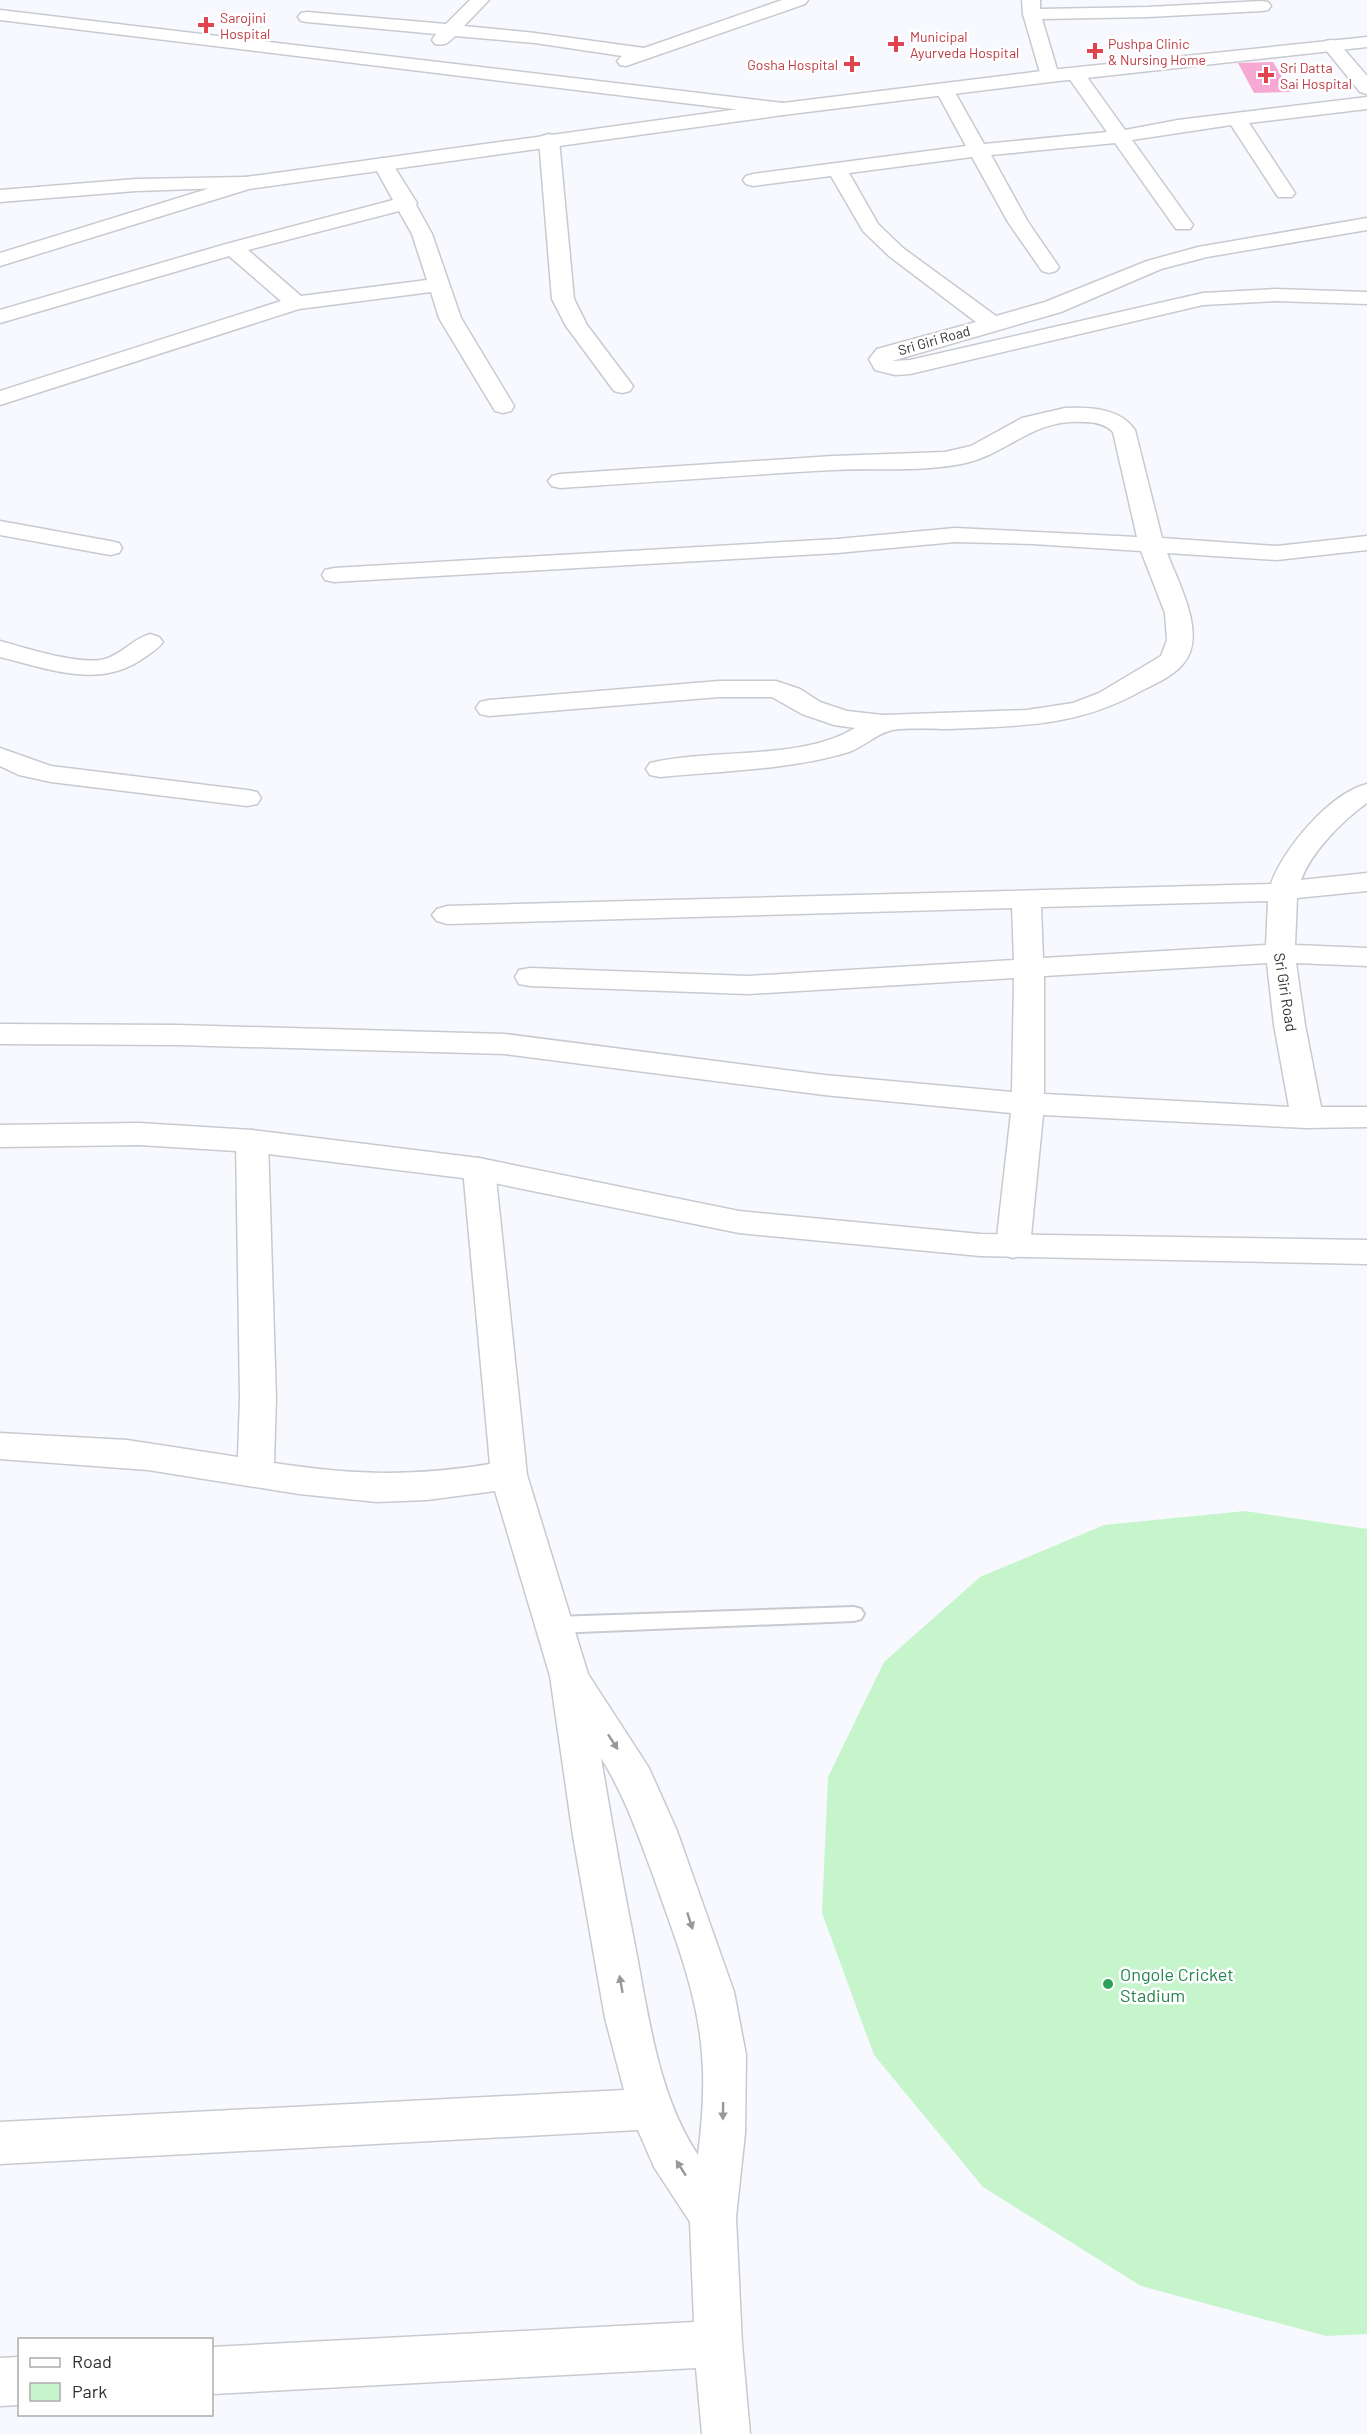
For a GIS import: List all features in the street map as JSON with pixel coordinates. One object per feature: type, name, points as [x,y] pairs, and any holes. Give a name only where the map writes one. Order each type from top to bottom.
[{"type":"street","points":[[418,66],[480,0]]},
{"type":"street","points":[[582,85],[608,69],[645,54],[792,1]]},
{"type":"street","points":[[1050,76],[1031,7],[1262,6]]},
{"type":"street","points":[[0,15],[783,109]]},
{"type":"street","points":[[307,17],[535,38],[645,54]]},
{"type":"street","points":[[0,196],[136,185],[246,183],[783,109],[1050,76],[1367,42]]},
{"type":"street","points":[[1331,45],[1367,88]]},
{"type":"street","points":[[1075,74],[1184,225]]},
{"type":"street","points":[[944,89],[1018,222],[1049,267]]},
{"type":"street","points":[[753,180],[978,151],[1119,137],[1237,119],[1367,103]]},
{"type":"street","points":[[1237,119],[1285,193]]},
{"type":"street","points":[[549,140],[563,299],[577,326],[622,386]]},
{"type":"street","points":[[383,164],[407,203],[422,234],[450,318],[503,406]]},
{"type":"street","points":[[837,169],[870,227],[896,252],[992,324]]},
{"type":"street","points":[[0,260],[246,183]]},
{"type":"street","points":[[0,317],[233,248],[407,203]]},
{"type":"street","name":"Sri Giri Road","points":[[1367,224],[1205,251],[1154,265],[1053,307],[885,354],[880,359],[883,365],[895,368],[910,367],[1203,299],[1275,295],[1367,298]]},
{"type":"street","points":[[233,248],[296,303]]},
{"type":"street","points":[[0,398],[296,303],[439,285]]},
{"type":"street","points":[[489,708],[756,688],[776,689],[791,695],[811,708],[843,719],[883,723],[1027,718],[1078,710],[1108,699],[1173,660],[1180,640],[1178,613],[1152,547],[1124,430],[1119,423],[1109,418],[1085,415],[1043,418],[1029,423],[973,454],[947,459],[836,463],[560,481]]},
{"type":"street","points":[[0,528],[110,548]]},
{"type":"street","points":[[334,575],[837,546],[955,535],[1033,537],[1152,547],[1277,553],[1367,543]]},
{"type":"street","points":[[0,649],[66,664],[105,668],[116,664],[150,642]]},
{"type":"street","points":[[660,769],[795,755],[828,749],[855,740],[883,723]]},
{"type":"street","points":[[0,756],[29,769],[51,774],[247,798]]},
{"type":"street","name":"Sri Giri Road","points":[[1307,1118],[1279,953],[1282,892],[1292,865],[1309,843],[1335,816],[1367,792]]},
{"type":"street","points":[[447,915],[1282,892],[1322,885],[1367,882]]},
{"type":"street","points":[[1013,1246],[1028,1104],[1029,968],[1026,898]]},
{"type":"street","points":[[530,977],[748,985],[1279,953],[1367,957]]},
{"type":"street","points":[[0,1034],[178,1035],[505,1044],[824,1085],[1028,1104],[1307,1118],[1367,1118]]},
{"type":"street","points":[[0,1136],[139,1134],[252,1141],[479,1169],[739,1222],[1013,1246],[1367,1252]]},
{"type":"street","points":[[252,1141],[258,1398],[256,1472]]},
{"type":"street","points":[[479,1169],[509,1475],[569,1676],[593,1836],[627,2018],[651,2109],[670,2152],[713,2217]]},
{"type":"street","points":[[0,1446],[71,1448],[165,1458],[333,1484],[378,1488],[436,1486],[509,1475]]},
{"type":"street","points":[[569,1676],[629,1767],[657,1831],[713,1992],[724,2055],[723,2133],[713,2217],[718,2344],[726,2434]]},
{"type":"street","points":[[0,2144],[651,2109]]},
{"type":"street","points":[[213,2371],[718,2344]]},
{"type":"street","points":[[0,2382],[18,2381]]},
{"type":"lane","points":[[554,1625],[854,1614]]},
{"type":"green space","name":"Ongole Cricket Stadium","points":[[1245,1511],[1367,1529],[1367,2334],[1326,2336],[1141,2286],[983,2187],[874,2055],[822,1913],[828,1777],[884,1662],[980,1577],[1104,1525]]},
{"type":"building","points":[[1273,62],[1291,92],[1254,93],[1238,63]]},
{"type":"place","name":"Sarojini Hospital","points":[[206,25]]},
{"type":"place","name":"Municipal Ayurveda Hospital","points":[[896,44]]},
{"type":"place","name":"Pushpa Clinic & Nursing Home","points":[[1095,51]]},
{"type":"place","name":"Gosha Hospital","points":[[852,64]]},
{"type":"place","name":"Sri Datta Sai Hospital","points":[[1266,75]]},
{"type":"place","name":"Ongole Cricket Stadium","points":[[1108,1984]]}]
